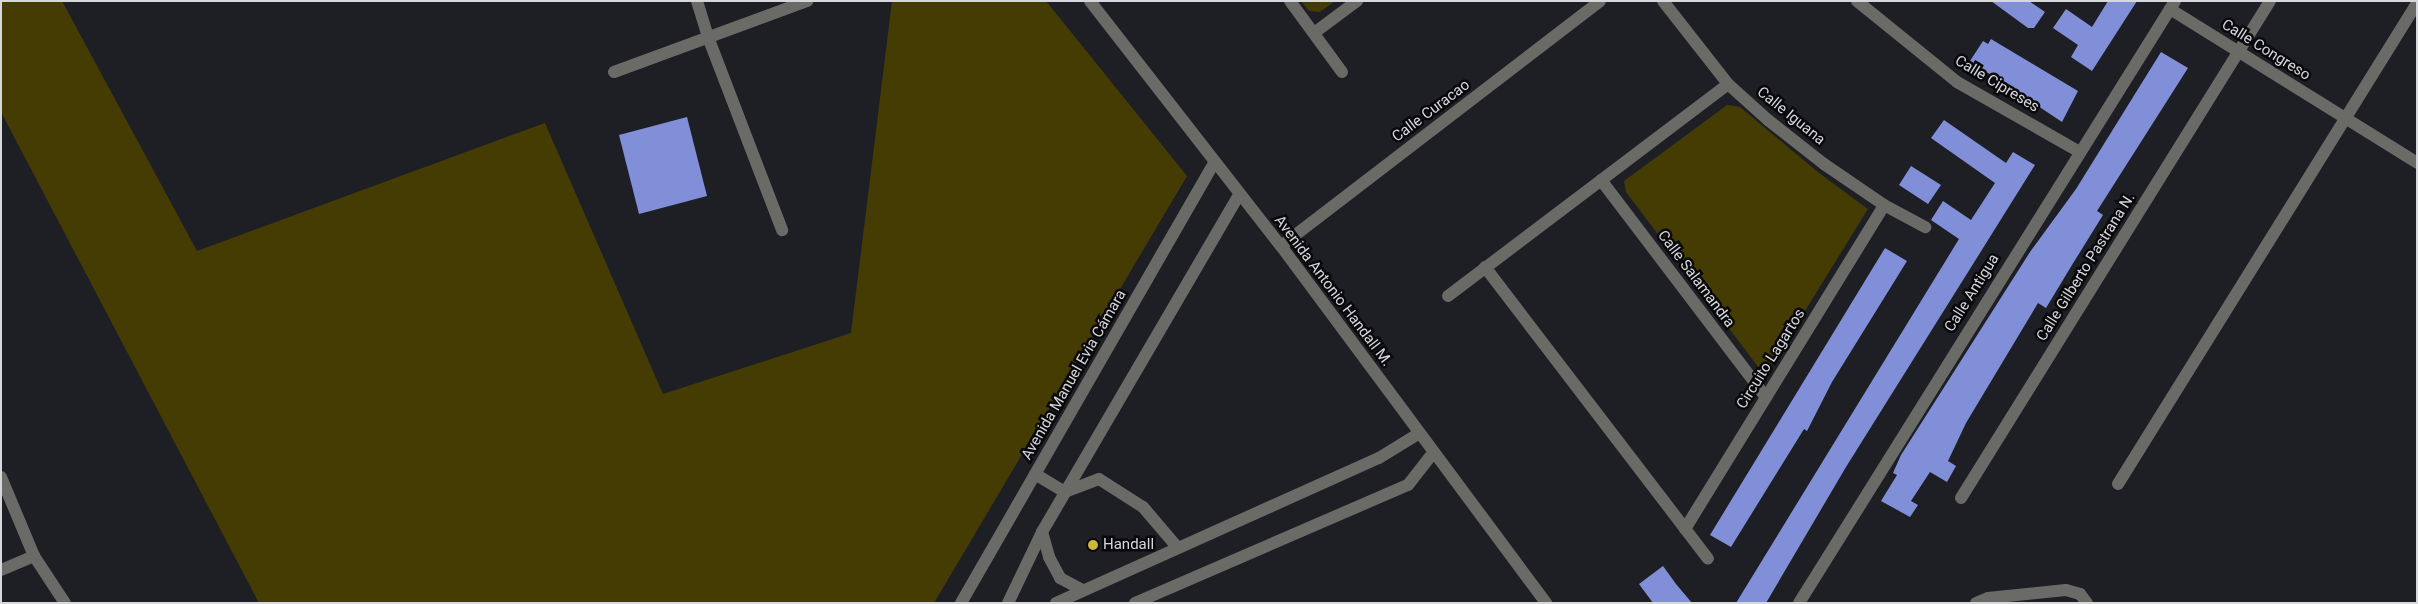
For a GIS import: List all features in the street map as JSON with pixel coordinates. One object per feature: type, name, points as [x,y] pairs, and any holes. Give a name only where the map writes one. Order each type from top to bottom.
[{"type":"street","points":[[697,1],[708,37],[782,230]]},
{"type":"street","points":[[614,72],[807,1]]},
{"type":"street","name":"Avenida Antonio Handall M.","points":[[1090,1],[1214,163],[1281,246],[1432,454],[1546,603]]},
{"type":"street","points":[[1290,1],[1342,72]]},
{"type":"street","points":[[1314,33],[1357,1]]},
{"type":"street","name":"Calle Curacao","points":[[1281,246],[1600,1]]},
{"type":"street","name":"Calle Iguana","points":[[1662,1],[1728,84],[1824,164],[1884,205],[1925,227]]},
{"type":"street","name":"Calle Cipreses","points":[[1857,1],[1958,82],[2078,152]]},
{"type":"street","name":"Calle Gilberto Pastrana N.","points":[[1961,498],[2270,1]]},
{"type":"street","points":[[2118,484],[2417,3]]},
{"type":"street","name":"Calle Antigua","points":[[1799,603],[2078,152],[2173,5]]},
{"type":"street","name":"Calle Congreso","points":[[2173,5],[2238,52],[2417,163]]},
{"type":"street","points":[[1448,296],[1728,84]]},
{"type":"street","name":"Avenida Manuel Evia Cámara","points":[[961,603],[1214,163]]},
{"type":"street","name":"Calle Salamandra","points":[[1600,180],[1766,397]]},
{"type":"street","points":[[1008,603],[1042,532],[1239,195]]},
{"type":"street","name":"Circuito Lagartos","points":[[1685,529],[1884,205]]},
{"type":"street","points":[[1485,267],[1708,559]]},
{"type":"street","points":[[1056,603],[1379,458],[1418,434]]},
{"type":"street","points":[[1135,603],[1157,598],[1408,485],[1432,454]]},
{"type":"street","points":[[1035,474],[1065,492]]},
{"type":"street","points":[[1,477],[34,556],[65,603]]},
{"type":"street","points":[[1065,492],[1099,479],[1143,507],[1178,548]]},
{"type":"street","points":[[1042,532],[1049,557],[1060,578],[1083,590]]},
{"type":"street","points":[[1,570],[34,556]]},
{"type":"street","points":[[1976,603],[1988,598],[2066,590],[2080,594],[2086,603]]},
{"type":"shaded area","points":[[1,1],[62,1],[197,251],[545,123],[663,394],[851,333],[892,1],[1046,1],[1187,176],[934,603],[259,603],[1,112]]},
{"type":"shaded area","points":[[1301,1],[1335,1],[1320,12],[1309,11]]},
{"type":"shaded area","points":[[1727,105],[1740,107],[1819,173],[1868,209],[1769,369],[1759,368],[1626,192],[1624,181]]},
{"type":"building","points":[[1991,1],[2029,1],[2045,12],[2034,28],[2028,28]]},
{"type":"building","points":[[2108,1],[2137,1],[2092,71],[2071,57],[2078,45],[2053,28],[2066,9],[2092,27]]},
{"type":"building","points":[[1991,39],[2078,91],[2062,122],[1970,61],[1983,41],[1988,44]]},
{"type":"building","points":[[2161,52],[2188,68],[2097,211],[2103,215],[2046,308],[2038,303],[1966,423],[1948,461],[1956,466],[1947,482],[1930,472],[1911,501],[1918,505],[1910,517],[1881,501],[1897,475],[1893,473],[1901,455],[2030,252],[2076,189]]},
{"type":"building","points":[[687,117],[707,196],[639,214],[619,135]]},
{"type":"building","points":[[1944,120],[2006,163],[2013,152],[2035,165],[1846,467],[1766,603],[1736,603],[1959,239],[1931,220],[1943,201],[1971,220],[1995,183],[1931,138]]},
{"type":"building","points":[[1911,166],[1941,185],[1928,204],[1899,185]]},
{"type":"building","points":[[1885,248],[1907,261],[1832,382],[1807,431],[1804,429],[1731,547],[1710,535]]},
{"type":"building","points":[[1663,566],[1692,603],[1653,603],[1639,584]]},
{"type":"place","name":"Handall","points":[[1093,545]]}]
